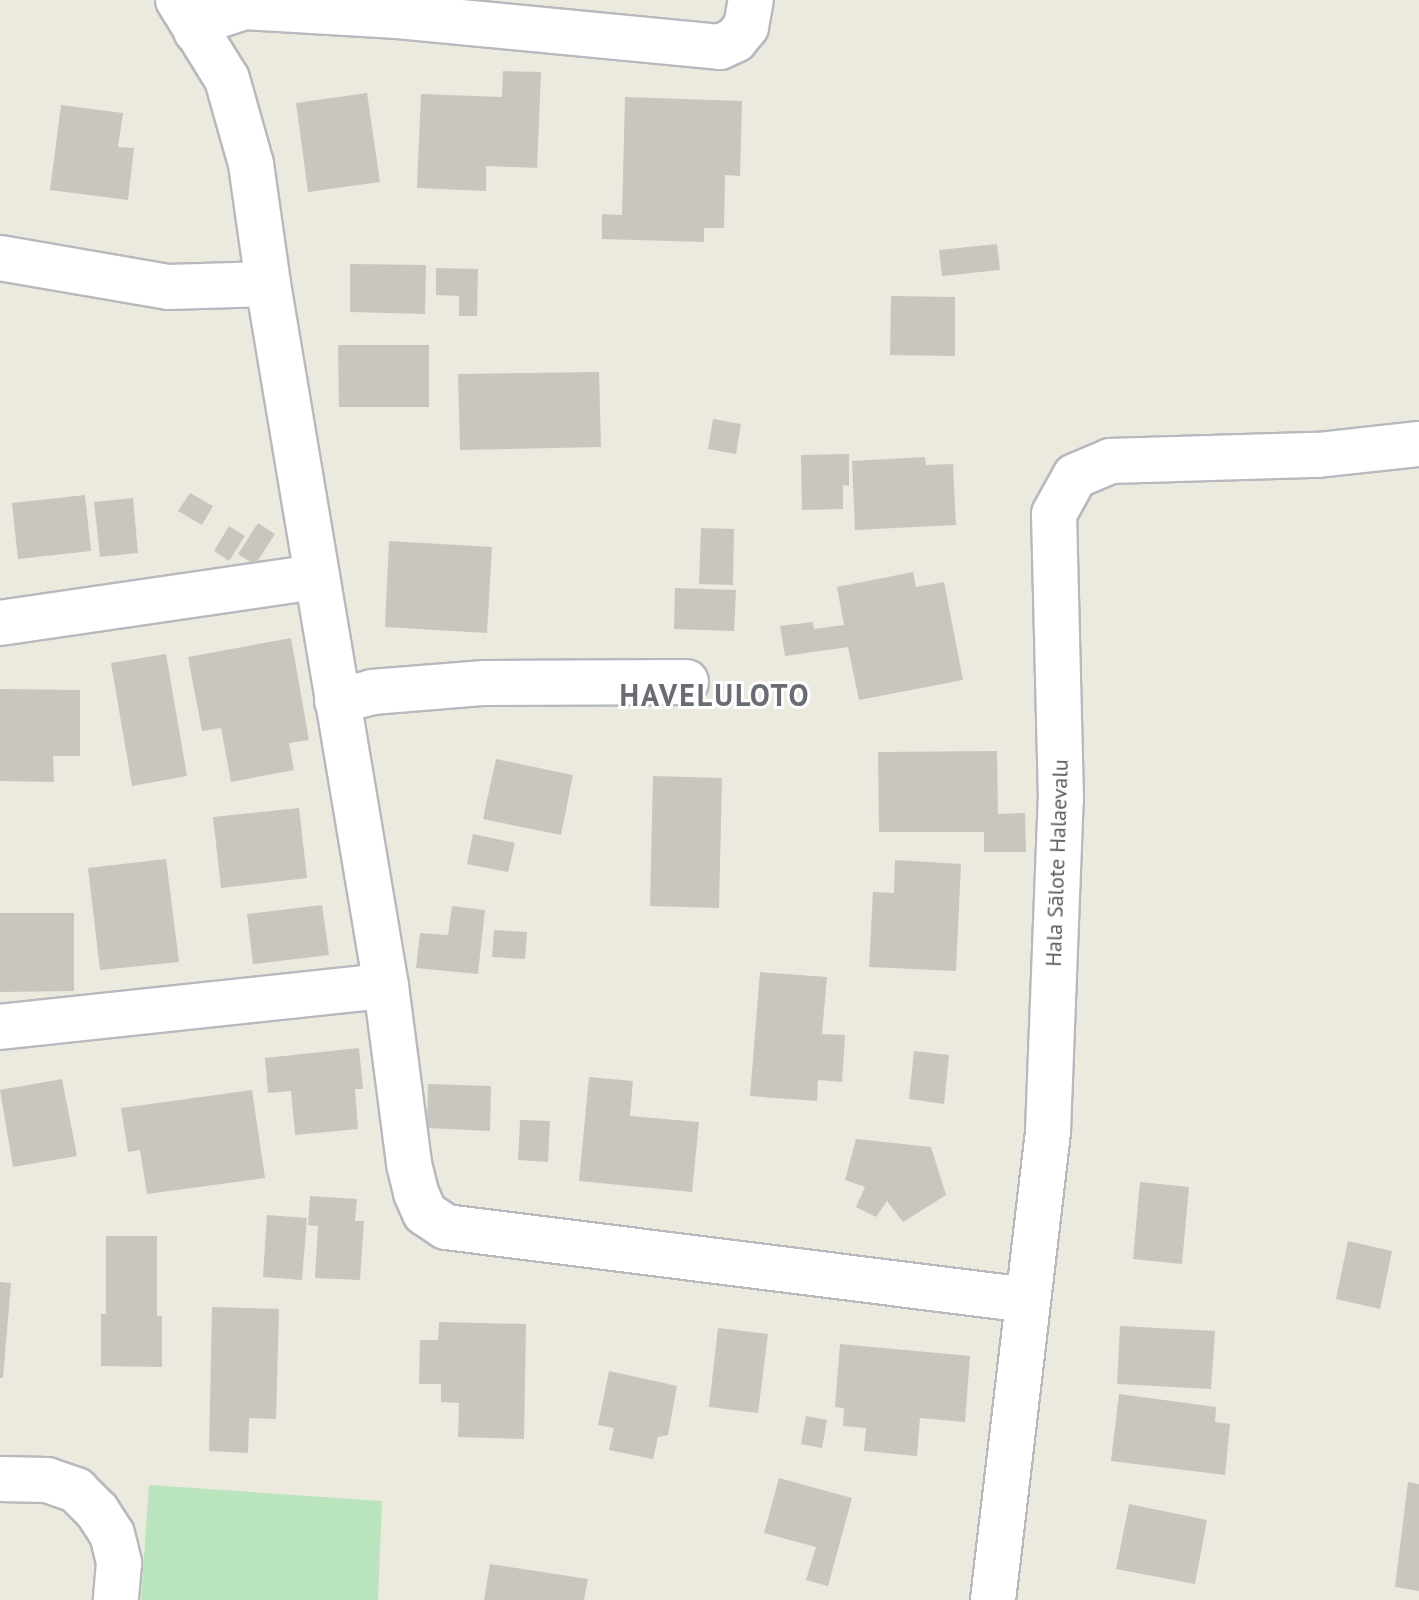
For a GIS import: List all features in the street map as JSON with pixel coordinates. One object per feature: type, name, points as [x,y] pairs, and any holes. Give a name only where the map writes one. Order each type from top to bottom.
[{"type":"street","points":[[187,16],[217,16],[245,7],[398,16],[720,47],[735,40],[746,27],[751,0]]},
{"type":"street","points":[[187,16],[227,79],[239,111],[251,164],[316,577],[386,986],[416,1193],[425,1213],[446,1227],[1027,1300]]},
{"type":"street","points":[[0,258],[168,287],[268,284]]},
{"type":"street","name":"Hala Sālote Halaevalu","points":[[993,1600],[1048,1131],[1061,800],[1054,514],[1075,476],[1110,461],[1318,455],[1419,444]]},
{"type":"street","points":[[0,623],[316,577]]},
{"type":"street","points":[[337,701],[372,692],[485,683],[686,682]]},
{"type":"street","points":[[0,1027],[386,986]]},
{"type":"street","points":[[0,1479],[47,1480],[76,1490],[97,1511],[112,1534],[119,1563],[116,1600]]},
{"type":"green space","points":[[149,1485],[382,1501],[378,1600],[141,1600]]},
{"type":"building","points":[[503,71],[541,72],[537,168],[486,166],[486,191],[417,188],[421,94],[502,97]]},
{"type":"building","points":[[367,93],[380,182],[308,192],[296,103]]},
{"type":"building","points":[[625,97],[742,101],[740,176],[725,175],[724,228],[704,228],[704,242],[602,239],[602,214],[622,215]]},
{"type":"building","points":[[61,105],[123,113],[118,147],[134,148],[128,200],[50,190]]},
{"type":"building","points":[[997,244],[1000,270],[942,276],[939,250]]},
{"type":"building","points":[[350,264],[426,265],[425,314],[350,312]]},
{"type":"building","points":[[436,268],[478,269],[477,316],[459,316],[459,296],[436,295]]},
{"type":"building","points":[[891,296],[955,297],[955,356],[890,355]]},
{"type":"building","points":[[338,345],[429,345],[429,407],[339,407]]},
{"type":"building","points":[[599,372],[601,447],[460,450],[458,374]]},
{"type":"building","points":[[713,419],[741,424],[736,454],[708,449]]},
{"type":"building","points":[[849,454],[849,486],[843,485],[843,509],[802,510],[801,455]]},
{"type":"building","points":[[925,457],[926,465],[953,464],[956,525],[855,530],[852,461]]},
{"type":"building","points":[[190,493],[213,506],[202,525],[178,511]]},
{"type":"building","points":[[85,495],[91,551],[18,559],[12,503]]},
{"type":"building","points":[[133,498],[138,553],[100,557],[94,502]]},
{"type":"building","points":[[258,523],[275,534],[255,565],[238,554]]},
{"type":"building","points":[[229,526],[245,536],[229,561],[214,551]]},
{"type":"building","points":[[701,528],[734,529],[733,585],[699,584]]},
{"type":"building","points":[[389,541],[492,547],[487,633],[385,627]]},
{"type":"building","points":[[913,572],[916,587],[944,582],[963,680],[859,700],[848,647],[785,656],[780,626],[813,622],[814,629],[844,625],[837,587]]},
{"type":"building","points":[[675,588],[736,590],[734,631],[674,629]]},
{"type":"building","points":[[291,638],[309,740],[289,743],[294,770],[231,782],[221,728],[202,731],[188,657]]},
{"type":"building","points":[[166,654],[187,776],[132,786],[111,663]]},
{"type":"building","points":[[0,689],[80,690],[80,756],[53,756],[54,782],[0,781]]},
{"type":"building","points":[[997,751],[998,814],[1025,813],[1026,852],[984,852],[984,832],[879,832],[878,752]]},
{"type":"building","points":[[496,759],[573,775],[561,835],[483,819]]},
{"type":"building","points":[[653,776],[722,778],[719,908],[650,906]]},
{"type":"building","points":[[299,808],[307,878],[221,888],[213,817]]},
{"type":"building","points":[[473,834],[515,843],[508,872],[467,864]]},
{"type":"building","points":[[166,859],[179,962],[100,970],[88,868]]},
{"type":"building","points":[[895,860],[961,864],[956,971],[869,967],[873,892],[894,893]]},
{"type":"building","points":[[322,905],[329,955],[253,964],[247,914]]},
{"type":"building","points":[[452,906],[485,910],[478,974],[416,968],[420,933],[448,935]]},
{"type":"building","points":[[0,913],[74,913],[74,991],[0,992]]},
{"type":"building","points":[[494,930],[527,932],[525,959],[492,957]]},
{"type":"building","points":[[760,972],[827,977],[822,1034],[845,1035],[842,1082],[818,1080],[817,1101],[750,1096]]},
{"type":"building","points":[[359,1048],[363,1089],[355,1089],[358,1129],[295,1135],[291,1091],[268,1093],[265,1058]]},
{"type":"building","points":[[914,1051],[949,1055],[944,1104],[909,1099]]},
{"type":"building","points":[[589,1077],[633,1081],[630,1116],[699,1122],[692,1192],[579,1181]]},
{"type":"building","points":[[62,1079],[77,1156],[13,1167],[0,1090]]},
{"type":"building","points":[[428,1084],[491,1086],[490,1131],[427,1128]]},
{"type":"building","points":[[252,1090],[265,1178],[147,1194],[140,1150],[128,1152],[121,1108]]},
{"type":"building","points":[[520,1120],[550,1121],[548,1162],[518,1160]]},
{"type":"building","points":[[856,1139],[931,1147],[946,1195],[903,1222],[887,1201],[876,1217],[856,1207],[865,1187],[845,1180]]},
{"type":"building","points":[[1140,1182],[1189,1187],[1182,1264],[1133,1259]]},
{"type":"building","points":[[310,1196],[357,1199],[355,1221],[364,1221],[360,1280],[315,1278],[318,1226],[308,1225]]},
{"type":"building","points":[[267,1215],[307,1218],[302,1280],[263,1277]]},
{"type":"building","points":[[106,1236],[157,1236],[157,1316],[162,1316],[162,1367],[101,1366],[101,1314],[106,1314]]},
{"type":"building","points":[[1348,1241],[1392,1251],[1380,1309],[1336,1299]]},
{"type":"building","points":[[0,1282],[11,1283],[3,1378],[0,1378]]},
{"type":"building","points":[[212,1307],[279,1309],[276,1419],[249,1418],[248,1453],[209,1451]]},
{"type":"building","points":[[439,1322],[526,1324],[524,1439],[458,1437],[459,1403],[441,1402],[441,1384],[419,1384],[420,1340],[438,1340]]},
{"type":"building","points":[[1120,1326],[1215,1331],[1211,1389],[1117,1384]]},
{"type":"building","points":[[718,1328],[768,1334],[758,1413],[709,1407]]},
{"type":"building","points":[[840,1344],[970,1356],[965,1422],[920,1418],[917,1456],[864,1451],[866,1428],[843,1426],[844,1408],[835,1407]]},
{"type":"building","points":[[609,1371],[677,1386],[668,1435],[658,1437],[653,1459],[609,1450],[614,1428],[598,1425]]},
{"type":"building","points":[[1119,1394],[1216,1407],[1215,1422],[1230,1424],[1225,1475],[1111,1461]]},
{"type":"building","points":[[806,1416],[827,1420],[822,1448],[801,1444]]},
{"type":"building","points":[[779,1478],[852,1498],[828,1586],[806,1580],[816,1547],[764,1533]]},
{"type":"building","points":[[1408,1482],[1419,1484],[1419,1591],[1395,1587]]},
{"type":"building","points":[[1129,1504],[1207,1520],[1195,1584],[1116,1569]]},
{"type":"building","points":[[490,1564],[588,1579],[584,1600],[484,1600]]},
{"type":"district","name":"HAVELULOTO","points":[[715,695]]}]
